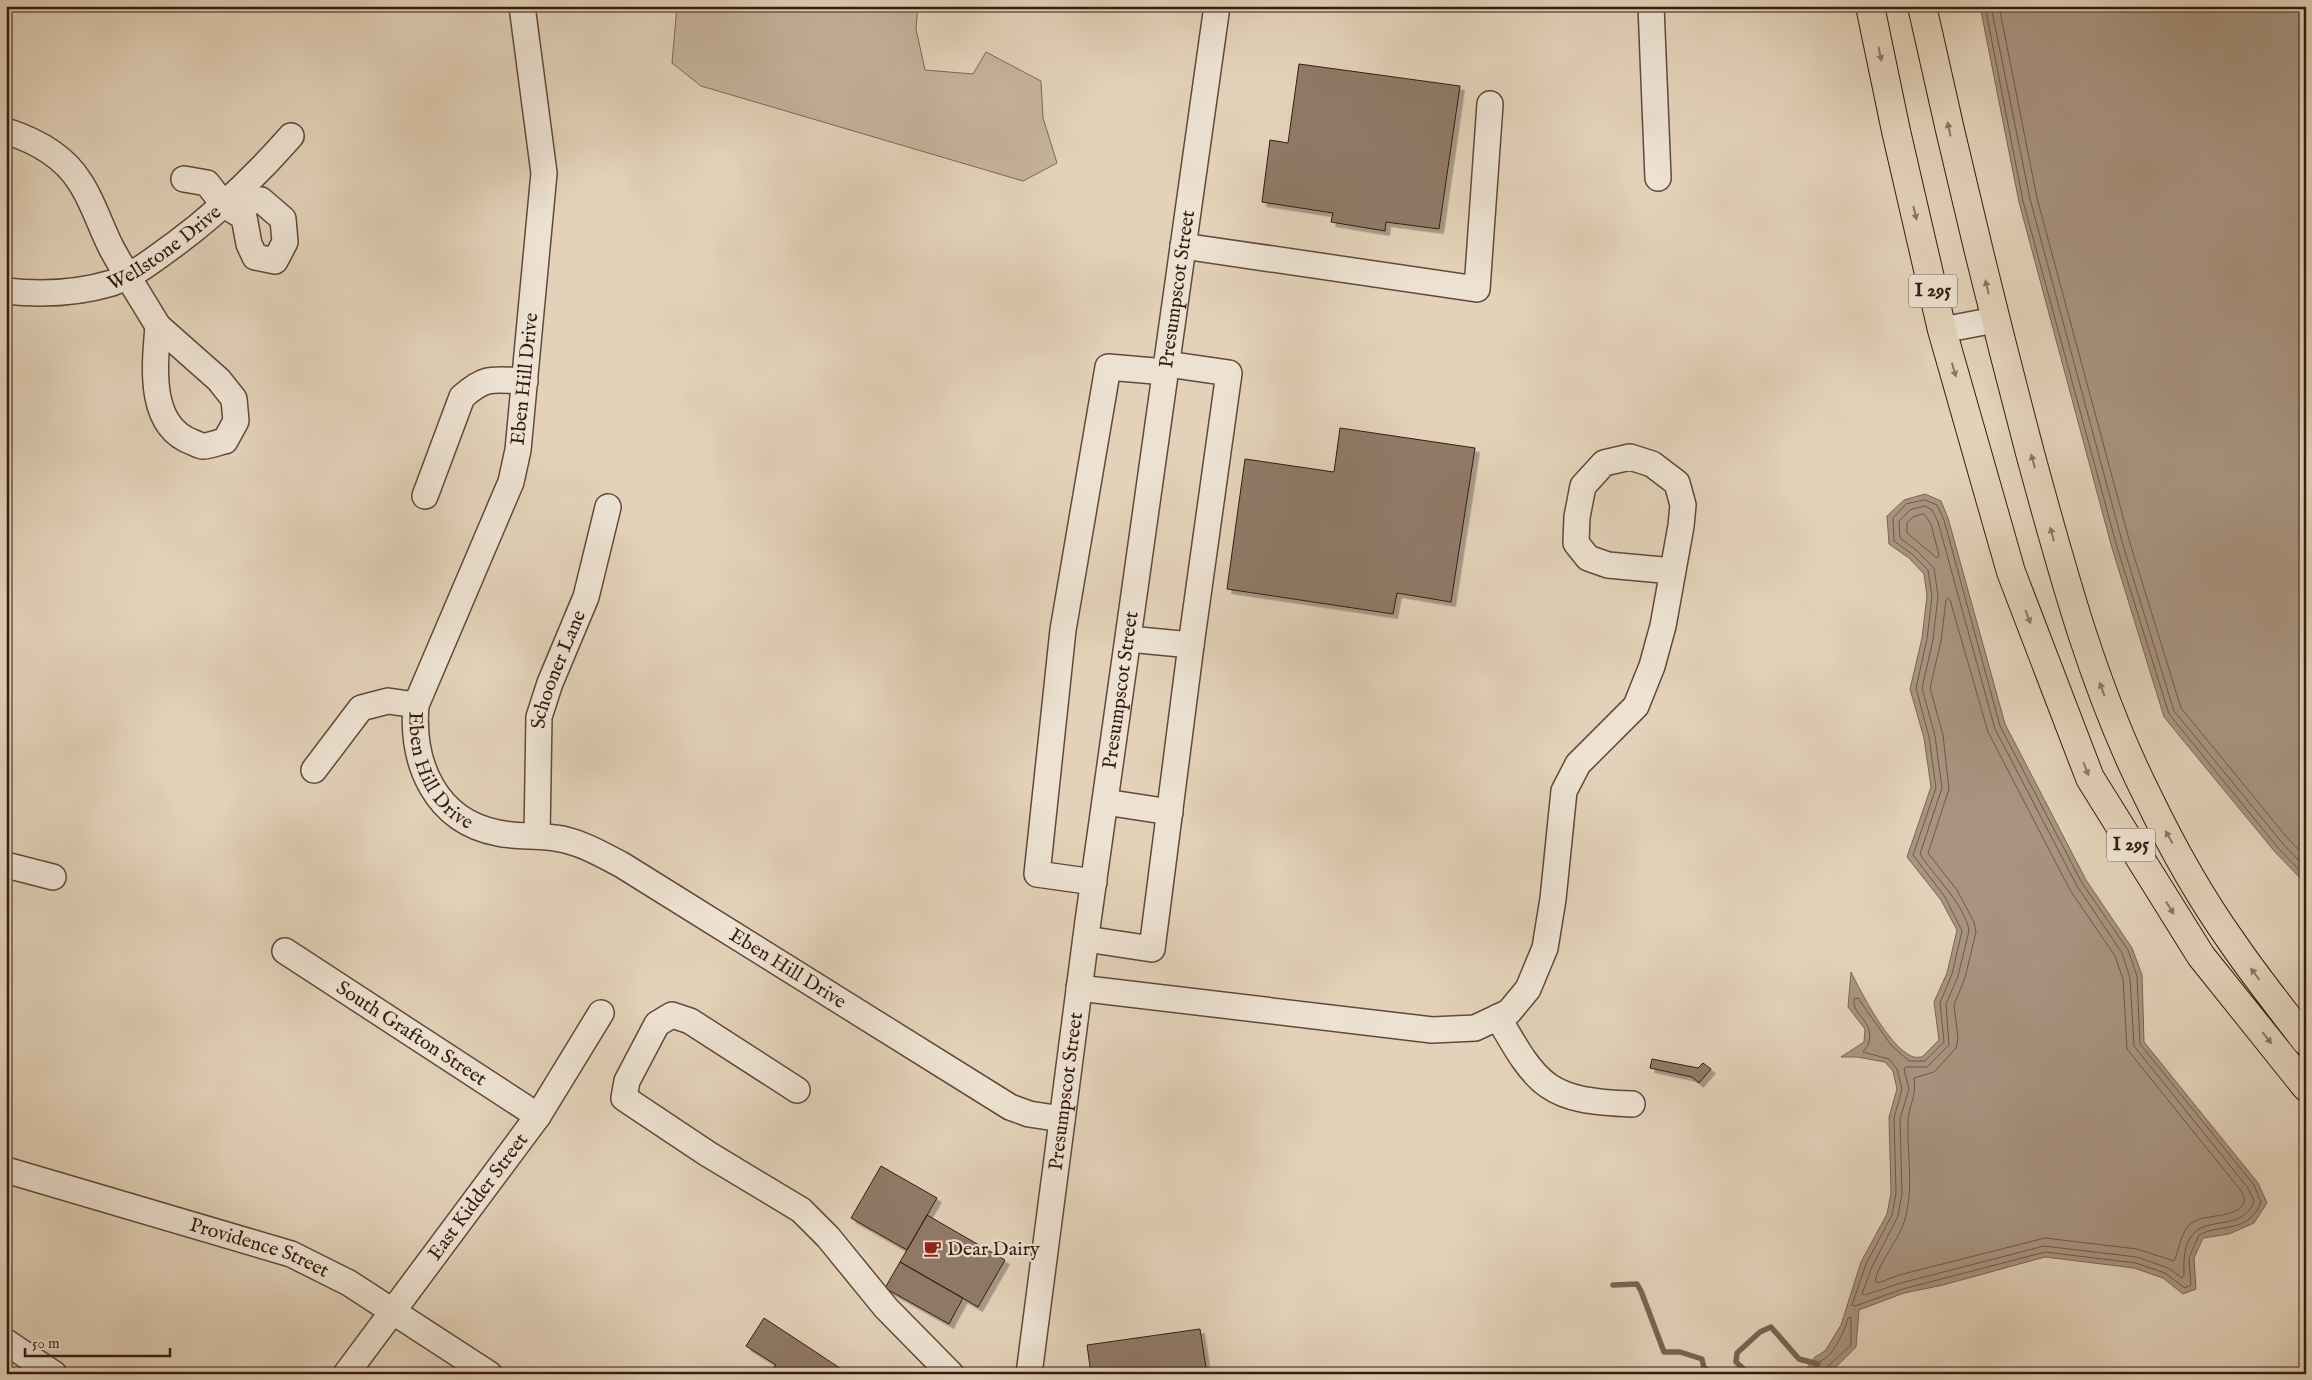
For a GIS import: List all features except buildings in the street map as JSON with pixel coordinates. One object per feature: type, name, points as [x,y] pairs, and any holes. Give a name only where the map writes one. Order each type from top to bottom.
[{"type":"highway","name":"I 295","points":[[1870,6],[1896,131],[1942,330],[2012,575],[2090,778],[2201,956],[2306,1087]]},
{"type":"highway","name":"I 295","points":[[1922,6],[1962,187],[1995,320],[2054,542],[2081,630],[2128,756],[2167,834],[2232,943],[2306,1041]]},
{"type":"street","name":"Eben Hill Drive","points":[[522,6],[544,174],[518,450],[512,482],[416,705],[414,730],[425,775],[438,796],[454,814],[476,828],[499,834],[556,838],[573,842],[622,865],[1010,1107],[1030,1114],[1062,1119]]},
{"type":"street","name":"Presumpscot Street","points":[[1029,1374],[1079,988],[1217,6]]},
{"type":"street","points":[[1651,6],[1658,178]]},
{"type":"street","points":[[1183,246],[1477,289],[1490,104]]},
{"type":"street","points":[[6,131],[26,138],[67,165],[81,182],[112,250],[158,326],[219,380],[234,399],[236,421],[225,441],[203,446],[182,438],[166,421],[158,400],[156,376],[158,326]]},
{"type":"street","name":"Wellstone Drive","points":[[6,291],[45,293],[91,289],[128,276],[150,262],[224,205],[263,168],[291,136]]},
{"type":"street","points":[[184,179],[207,183],[224,205]]},
{"type":"street","points":[[1942,330],[1995,320]]},
{"type":"street","points":[[1086,939],[1152,950],[1191,645],[1229,373],[1166,368],[1108,367],[1063,630],[1037,874],[1094,882]]},
{"type":"street","points":[[425,496],[462,397],[474,386],[485,380],[525,381]]},
{"type":"street","points":[[1079,988],[1432,1030],[1475,1028],[1509,1012],[1528,990],[1545,948],[1553,898],[1564,791],[1578,764],[1636,706],[1652,666],[1664,626],[1673,571],[1683,505],[1677,483],[1652,464],[1630,457],[1604,463],[1583,486],[1577,517],[1576,543],[1588,558],[1608,564],[1673,571]]},
{"type":"street","name":"Schooner Lane","points":[[537,836],[539,717],[550,683],[586,597],[608,508]]},
{"type":"street","points":[[1129,639],[1191,645]]},
{"type":"street","points":[[314,770],[361,708],[388,701],[416,705]]},
{"type":"street","points":[[1105,802],[1170,812]]},
{"type":"street","points":[[6,864],[53,877]]},
{"type":"street","name":"South Grafton Street","points":[[285,951],[538,1116]]},
{"type":"street","name":"East Kidder Street","points":[[346,1374],[538,1116],[601,1013]]},
{"type":"street","points":[[797,1090],[690,1021],[672,1015],[658,1024],[627,1081],[624,1098],[708,1154],[801,1210],[828,1237],[886,1308],[952,1374]]},
{"type":"street","points":[[1498,1017],[1517,1050],[1544,1084],[1559,1093],[1578,1099],[1632,1104]]},
{"type":"street","name":"Providence Street","points":[[6,1170],[291,1254],[349,1283],[489,1374]]},
{"type":"street","points":[[6,1342],[54,1374]]},
{"type":"shaded area","points":[[677,6],[918,6],[916,29],[925,70],[973,74],[986,52],[1041,81],[1043,118],[1057,163],[1023,181],[701,86],[672,63]]},
{"type":"water","points":[[1980,6],[2306,6],[2306,884],[2275,852],[2164,717],[2112,548],[2019,202]]},
{"type":"water","points":[[1925,494],[1941,501],[1948,518],[2005,724],[2086,880],[2132,948],[2142,975],[2144,1042],[2258,1183],[2267,1203],[2254,1223],[2229,1234],[2203,1238],[2194,1258],[2196,1289],[2183,1294],[2163,1278],[2134,1268],[2045,1257],[1943,1285],[1904,1293],[1859,1310],[1856,1347],[1835,1368],[1826,1374],[1812,1374],[1805,1371],[1815,1357],[1825,1351],[1841,1325],[1861,1262],[1887,1214],[1891,1193],[1889,1117],[1897,1089],[1893,1071],[1885,1062],[1857,1057],[1841,1057],[1864,1042],[1865,1029],[1848,1007],[1851,972],[1876,1018],[1893,1041],[1911,1056],[1922,1057],[1939,1040],[1934,1002],[1947,973],[1957,930],[1941,900],[1907,857],[1931,787],[1924,738],[1910,689],[1922,638],[1927,596],[1924,574],[1909,558],[1889,544],[1887,516],[1904,500]]},
{"type":"waterway","points":[[1613,1285],[1637,1284],[1664,1352],[1680,1352],[1702,1359],[1704,1368],[1716,1374]]},
{"type":"waterway","points":[[1745,1374],[1746,1371],[1736,1362],[1737,1353],[1760,1332],[1771,1327],[1799,1359],[1818,1364]]},
{"type":"place","name":"Dear Dairy","points":[[933,1249]]}]
